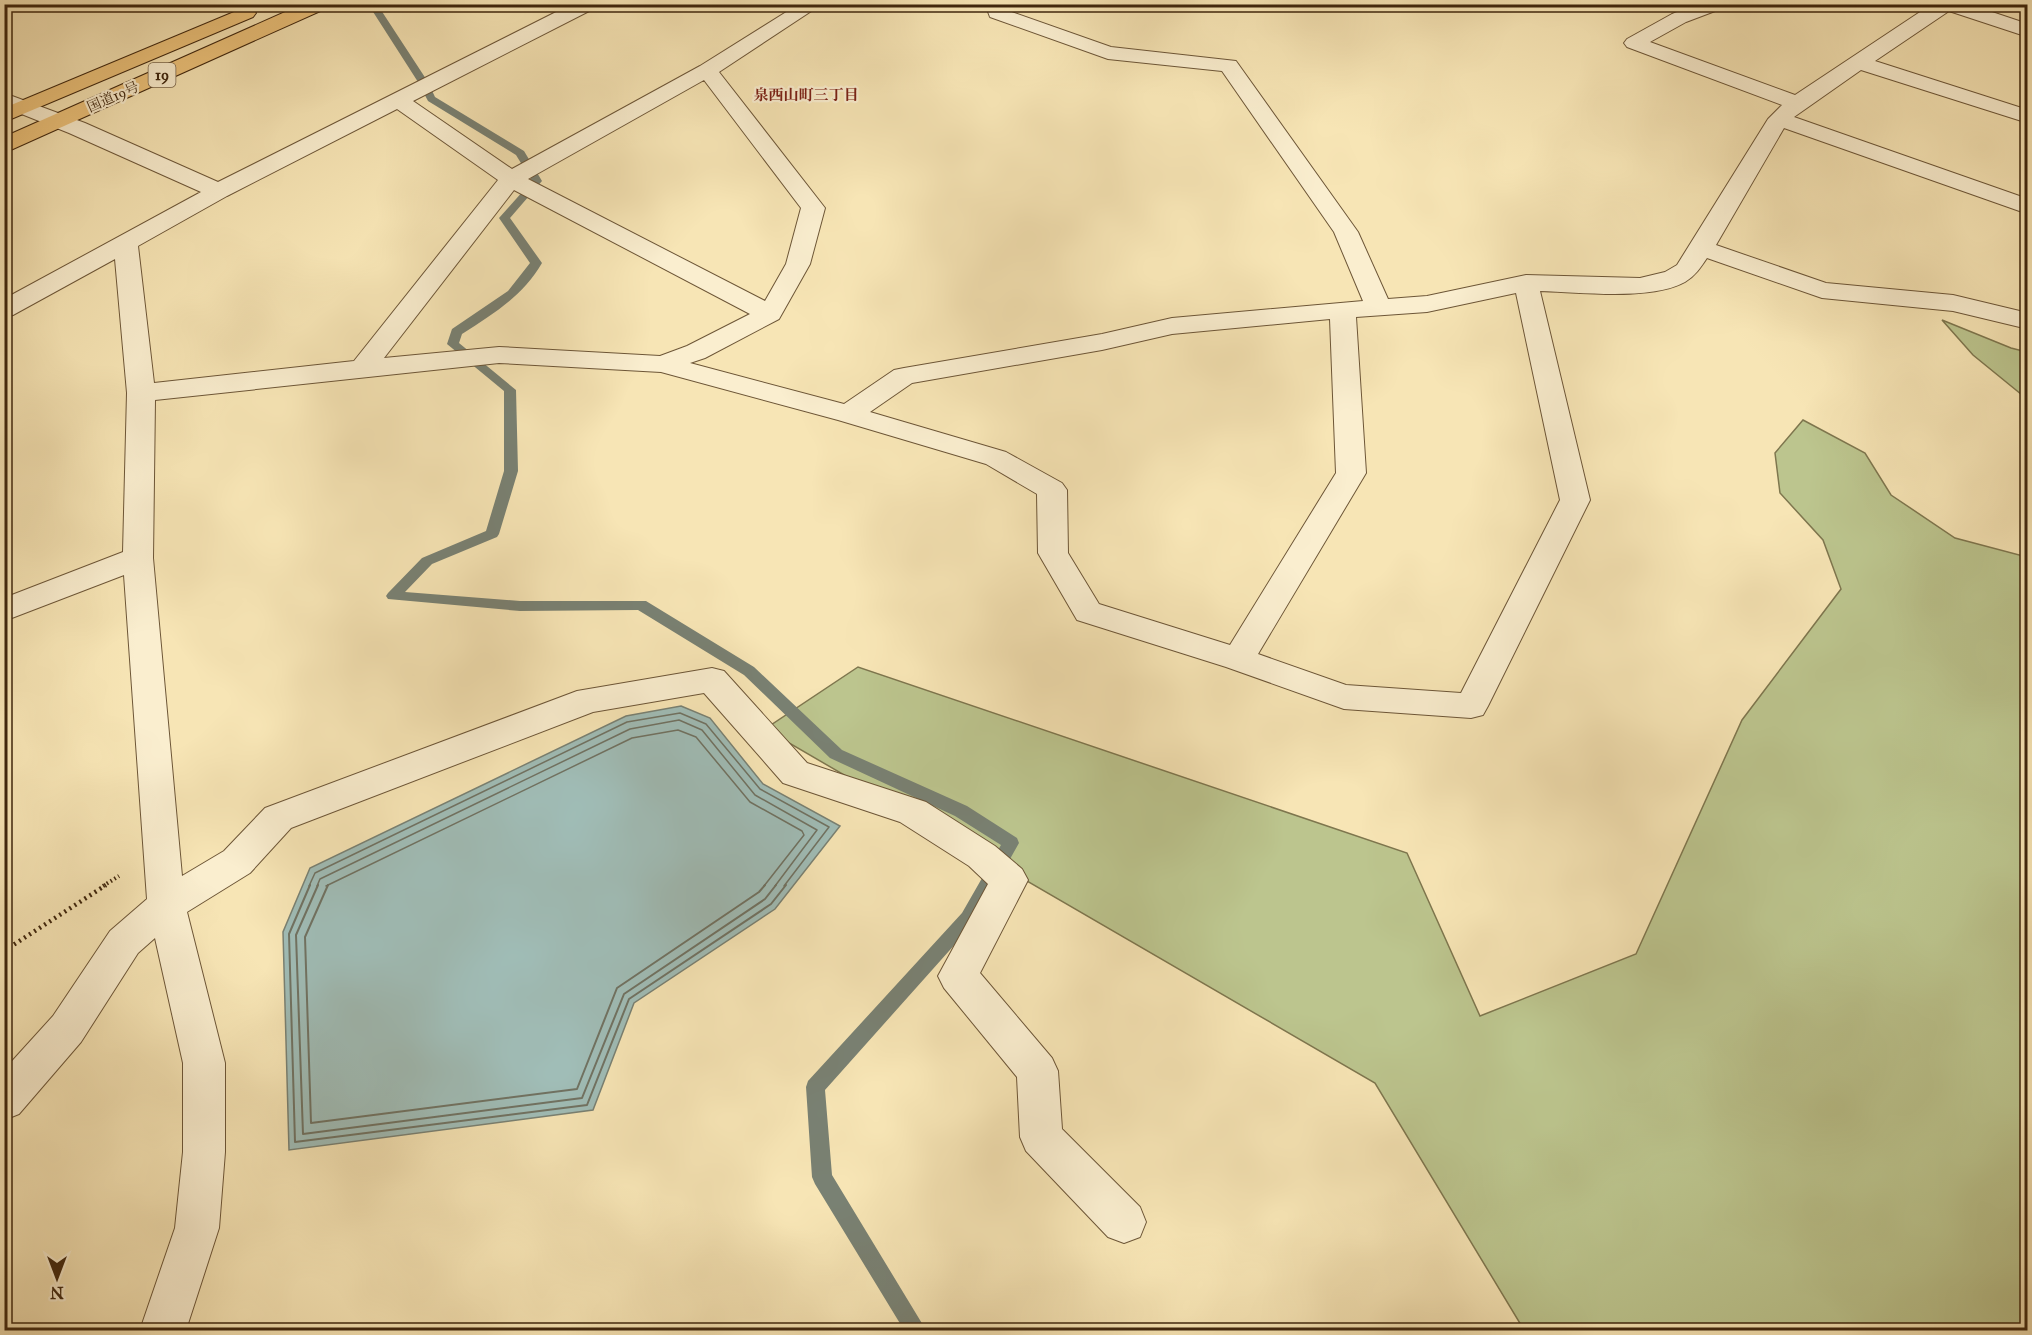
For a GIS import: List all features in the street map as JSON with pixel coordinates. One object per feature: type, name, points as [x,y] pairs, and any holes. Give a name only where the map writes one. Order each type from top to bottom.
[{"type":"highway","name":"国道19号","points":[[11,108],[266,4]]},
{"type":"highway","name":"国道19号","points":[[4,146],[320,4]]},
{"type":"street","points":[[4,310],[219,191],[588,4]]},
{"type":"street","points":[[995,4],[997,13],[1107,53],[1229,65],[1346,232],[1379,309]]},
{"type":"street","points":[[1716,4],[1679,18],[1634,43],[1788,111],[2028,207]]},
{"type":"street","points":[[848,414],[904,376],[1102,342],[1172,327],[1428,304],[1526,283],[1641,286],[1674,278],[1686,270],[1702,248],[1788,111],[1858,62],[1947,4],[2028,31]]},
{"type":"street","points":[[362,368],[511,179],[706,70],[811,5]]},
{"type":"street","points":[[1858,62],[2028,117]]},
{"type":"street","points":[[662,364],[696,352],[770,314],[798,264],[813,208],[706,70]]},
{"type":"street","points":[[398,100],[511,179],[770,314]]},
{"type":"street","points":[[11,108],[60,121],[219,191]]},
{"type":"street","points":[[126,244],[141,393],[138,558],[166,906],[204,1064],[204,1152],[197,1228],[163,1330]]},
{"type":"street","points":[[1702,248],[1822,290],[1953,303],[2028,321]]},
{"type":"street","points":[[141,393],[499,355],[662,364],[848,414],[996,458],[1052,490],[1053,553],[1088,612],[1238,659],[1344,697],[1471,706],[1575,500],[1526,283]]},
{"type":"street","points":[[1238,659],[1351,473],[1343,310]]},
{"type":"street","points":[[4,610],[138,558]]},
{"type":"street","points":[[4,1101],[67,1029],[124,942],[166,906],[237,862],[278,818],[589,700],[712,681],[795,772],[913,812],[996,868],[958,976],[1037,1071],[1041,1137],[1125,1222]]},
{"type":"path","points":[[4,951],[113,879],[163,857]]},
{"type":"green space","points":[[1942,320],[2011,348],[2027,352],[2027,399],[1973,355]]},
{"type":"green space","points":[[1803,420],[1865,453],[1891,495],[1955,538],[2027,557],[2027,1330],[1524,1330],[1375,1083],[765,729],[858,667],[1407,853],[1480,1016],[1636,954],[1742,720],[1841,589],[1823,540],[1780,493],[1775,453]]},
{"type":"water","points":[[681,706],[710,718],[763,784],[840,826],[775,909],[634,1003],[593,1110],[289,1150],[283,932],[310,868],[626,716]]},
{"type":"waterway","points":[[372,4],[423,82],[431,99],[520,153],[537,181],[504,218],[536,263],[512,293],[456,332],[453,344],[510,390],[511,471],[492,534],[427,561],[393,596],[520,606],[641,605],[749,671],[836,754],[961,811],[1011,843],[968,918],[815,1087],[822,1177],[916,1330]]},
{"type":"district","name":"泉西山町三丁目","points":[[806,95]]}]
